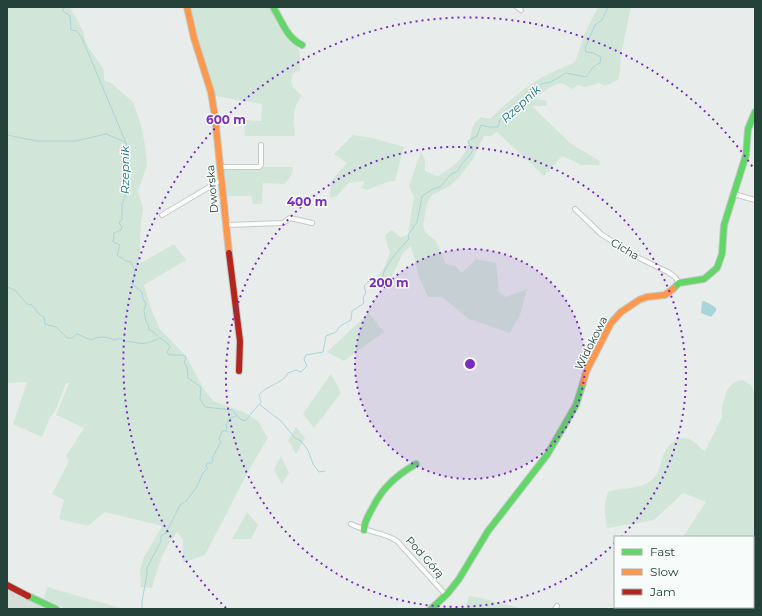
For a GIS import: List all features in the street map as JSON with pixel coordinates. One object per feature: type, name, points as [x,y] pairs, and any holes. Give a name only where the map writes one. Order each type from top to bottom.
[{"type":"main road","name":"Dworska","points":[[187,7],[194,38],[211,92],[230,268],[240,341],[239,371]]},
{"type":"main road","points":[[273,7],[288,34],[297,43],[302,45]]},
{"type":"main road","name":"Widokowa","points":[[431,609],[446,595],[459,579],[488,531],[547,456],[558,434],[576,406],[586,372],[611,323],[621,312],[640,300],[648,297],[665,295],[679,283],[704,279],[717,268],[722,254],[724,225],[746,155],[748,129],[755,112]]},
{"type":"main road","points":[[364,530],[365,521],[384,487],[397,475],[416,464]]},
{"type":"main road","points":[[7,585],[56,609]]},
{"type":"street","points":[[220,167],[259,167],[261,145]]},
{"type":"street","points":[[162,215],[221,180]]},
{"type":"street","points":[[734,194],[755,200]]},
{"type":"street","name":"Cicha","points":[[575,209],[601,234],[635,256],[668,272],[675,277],[679,283]]},
{"type":"street","points":[[225,224],[283,222],[290,218],[312,223]]},
{"type":"street","name":"Pod Górą","points":[[351,524],[364,530],[391,537],[397,541],[446,595]]},
{"type":"shaded area","points":[[7,589],[45,609],[7,609]]},
{"type":"green space","points":[[7,7],[70,7],[82,29],[87,45],[104,70],[105,81],[110,82],[133,102],[141,125],[147,165],[138,191],[143,208],[139,264],[174,244],[186,260],[144,285],[152,311],[160,329],[186,356],[205,391],[214,401],[243,412],[258,421],[268,438],[250,468],[205,555],[183,563],[183,540],[177,532],[165,551],[152,588],[141,587],[140,570],[144,557],[162,526],[105,512],[88,526],[59,519],[64,500],[52,494],[69,461],[66,456],[84,428],[56,415],[69,383],[66,383],[55,412],[50,417],[42,437],[13,424],[27,382],[7,383]]},
{"type":"green space","points":[[189,7],[272,7],[284,33],[297,46],[300,53],[300,71],[293,73],[291,82],[294,88],[302,96],[298,101],[295,111],[295,136],[245,136],[244,122],[246,120],[261,121],[262,104],[215,96],[193,30]]},
{"type":"green space","points":[[598,7],[631,7],[621,54],[618,80],[605,86],[599,83],[585,87],[578,85],[572,89],[564,84],[557,84],[545,91],[536,99],[547,101],[547,106],[532,106],[571,144],[600,161],[599,165],[581,165],[562,156],[544,176],[497,132],[491,136],[484,136],[473,159],[461,175],[450,186],[432,195],[427,204],[423,225],[425,232],[436,241],[446,264],[455,266],[462,273],[476,259],[496,263],[499,292],[506,297],[527,289],[520,315],[510,333],[469,319],[442,297],[428,297],[419,277],[411,246],[403,253],[389,282],[381,288],[370,285],[383,270],[390,253],[385,235],[392,230],[400,237],[409,235],[414,197],[409,186],[421,151],[425,160],[425,171],[438,176],[453,166],[461,158],[467,148],[472,128],[477,120],[481,117],[490,119],[527,87],[548,74],[575,62],[585,33]]},
{"type":"green space","points":[[353,135],[372,138],[404,147],[395,181],[367,190],[361,188],[365,181],[348,183],[337,196],[330,198],[331,181],[347,163],[334,154]]},
{"type":"green space","points":[[261,167],[293,167],[292,174],[285,184],[263,183],[262,204],[253,204],[251,196],[224,196],[221,170],[259,169]]},
{"type":"green space","points":[[369,313],[384,332],[344,361],[327,352]]},
{"type":"green space","points":[[331,374],[341,393],[314,428],[303,414]]},
{"type":"green space","points":[[742,380],[751,385],[755,395],[755,564],[754,536],[684,536],[706,502],[683,493],[654,520],[607,528],[605,506],[608,492],[644,485],[651,481],[660,467],[662,457],[667,448],[677,439],[686,438],[691,440],[705,451],[722,417],[722,407],[727,390],[733,383]]},
{"type":"green space","points":[[296,427],[305,438],[296,454],[288,440]]},
{"type":"green space","points":[[281,456],[289,473],[282,484],[274,470]]},
{"type":"green space","points":[[247,512],[258,525],[251,539],[232,539]]},
{"type":"green space","points":[[47,587],[124,609],[66,609],[44,598]]},
{"type":"green space","points":[[469,596],[477,597],[523,609],[465,609]]},
{"type":"water","points":[[704,301],[716,308],[716,311],[711,317],[701,313],[702,302]]},
{"type":"waterway","name":"Rzepnik","points":[[63,7],[63,11],[70,16],[71,30],[77,31],[82,38],[126,143],[126,154],[123,167],[126,177],[127,192],[122,204],[122,219],[119,223],[122,227],[121,230],[114,233],[113,242],[120,245],[117,255],[126,261],[131,262],[134,270],[132,284],[142,292],[143,299],[146,304],[144,310],[149,330],[168,344],[170,347],[167,352],[169,355],[183,355],[186,357],[184,363],[187,367],[188,378],[201,387],[200,399],[205,407],[232,410],[240,419],[245,421],[261,402],[259,395],[262,392],[282,380],[288,373],[296,370],[301,372],[307,366],[304,359],[306,355],[323,352],[326,336],[336,332],[340,326],[351,320],[352,311],[364,303],[363,297],[366,293],[364,286],[369,281],[377,288],[382,282],[384,272],[399,250],[409,239],[408,235],[417,222],[422,196],[433,189],[440,187],[451,174],[458,171],[473,150],[468,141],[477,136],[481,125],[498,127],[500,120],[523,98],[541,84],[551,82],[566,73],[586,77],[594,66],[600,63],[601,57],[593,53],[586,52],[585,48],[595,25],[602,20],[608,7]]},
{"type":"waterway","points":[[7,135],[37,141],[76,141],[106,134],[125,142]]},
{"type":"waterway","points":[[7,287],[15,290],[27,304],[32,305],[39,314],[44,317],[45,324],[56,327],[67,338],[72,338],[77,334],[91,340],[99,337],[114,340],[120,338],[124,342],[143,344],[158,339]]},
{"type":"waterway","points":[[260,405],[281,421],[295,438],[301,441],[308,450],[313,464],[319,472],[325,471]]},
{"type":"waterway","points":[[142,609],[147,568],[161,541],[161,536],[166,533],[180,505],[186,501],[196,488],[203,473],[208,468],[206,466],[207,463],[211,463],[213,461],[212,458],[221,442],[219,439],[222,431],[227,431],[226,424],[230,418],[236,416]]},
{"type":"traffic: fast","points":[[273,7],[288,33],[302,45]]},
{"type":"traffic: fast","points":[[673,289],[679,283],[704,279],[717,268],[722,254],[724,225],[746,155],[748,129],[755,112]]},
{"type":"traffic: fast","points":[[431,609],[448,593],[459,579],[488,531],[547,455],[576,405],[583,383]]},
{"type":"traffic: fast","points":[[364,530],[367,518],[381,493],[397,477],[416,464]]},
{"type":"traffic: fast","points":[[28,596],[56,609]]},
{"type":"traffic: slow","points":[[187,7],[194,38],[211,92],[229,253]]},
{"type":"traffic: slow","points":[[583,383],[586,372],[611,323],[621,312],[639,300],[647,297],[665,295],[673,289]]},
{"type":"traffic: jam","points":[[229,253],[240,341],[239,371]]},
{"type":"traffic: jam","points":[[7,585],[28,596]]}]
